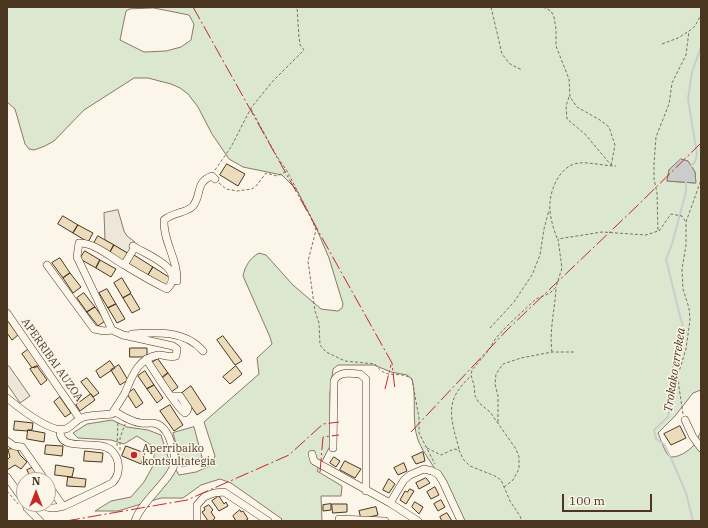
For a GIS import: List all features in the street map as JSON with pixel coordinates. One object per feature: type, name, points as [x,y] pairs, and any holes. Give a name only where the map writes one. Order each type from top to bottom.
[{"type":"street","points":[[112,330],[77,257],[78,243],[86,243],[100,250],[167,289],[174,288],[177,282],[177,275],[175,262],[164,233],[164,220],[170,215],[188,210],[193,206],[201,184],[206,178],[214,177]]},
{"type":"street","points":[[124,265],[134,247],[170,268],[173,277],[172,284],[167,289]]},
{"type":"street","points":[[47,265],[94,329],[104,331],[112,330],[172,346],[177,349],[176,356],[169,358],[159,355],[146,360],[135,370],[116,413],[127,419],[140,423],[156,424],[166,430],[175,460],[172,471],[143,506],[134,521]]},
{"type":"street","name":"APERRIBAI AUZOA","points":[[7,314],[80,419]]},
{"type":"street","points":[[123,334],[175,334],[184,336],[201,349]]},
{"type":"street","points":[[146,360],[171,396]]},
{"type":"street","points":[[333,448],[334,381],[341,374],[360,374],[366,380],[366,491]]},
{"type":"street","points":[[7,398],[21,410],[52,427],[60,429],[60,436],[63,441],[70,444],[95,444],[107,447],[116,456],[119,469],[113,482],[63,506],[56,507]]},
{"type":"street","name":"APERRIBAI AUZOA","points":[[60,429],[65,429],[83,417],[116,413]]},
{"type":"street","points":[[685,420],[693,437],[701,448]]},
{"type":"street","points":[[7,441],[14,446],[22,447],[39,472]]},
{"type":"street","points":[[312,454],[314,461],[390,503],[417,521]]},
{"type":"street","points":[[390,503],[404,480],[410,475],[424,470],[432,471],[443,482],[461,521]]},
{"type":"street","points":[[7,477],[16,490]]},
{"type":"street","points":[[197,521],[198,505],[204,497],[214,492],[224,492],[268,521]]},
{"type":"street","points":[[56,496],[63,506]]},
{"type":"street","points":[[31,512],[40,521]]},
{"type":"street","points":[[339,519],[385,521]]},
{"type":"path","points":[[287,171],[277,176],[266,173],[252,189],[237,191],[226,189],[214,177],[250,109],[272,82],[304,50],[299,37],[297,7]]},
{"type":"path","points":[[491,7],[502,54],[510,64],[522,70]]},
{"type":"path","points":[[543,7],[551,11],[554,17],[556,46],[569,79],[570,96],[566,106],[567,119],[585,134],[611,166]]},
{"type":"path","points":[[662,44],[678,38],[689,31],[695,26],[701,15]]},
{"type":"path","points":[[658,231],[657,193],[654,179],[656,137],[669,104],[672,83],[686,55],[689,31]]},
{"type":"path","points":[[570,96],[576,107],[600,120],[609,128],[615,145],[611,166]]},
{"type":"path","points":[[250,109],[276,155],[287,171],[310,215],[316,230],[308,261],[315,311],[319,323],[320,345],[326,352],[345,361],[375,364],[379,370],[386,374],[408,376],[412,379],[419,434],[437,468],[435,473]]},
{"type":"path","points":[[490,328],[514,302],[532,275],[540,255],[551,196],[557,179],[570,166],[579,163],[616,166]]},
{"type":"path","points":[[685,420],[678,375],[686,349],[690,320],[689,308],[683,289],[682,269],[686,245],[686,222],[701,180]]},
{"type":"path","points":[[549,210],[558,239],[562,268],[556,287],[555,307],[552,314],[550,340],[552,352]]},
{"type":"path","points":[[558,239],[602,232],[646,235],[658,231],[671,214],[682,216],[686,222]]},
{"type":"path","points":[[504,487],[513,480],[519,469],[519,457],[516,449],[490,412],[477,400],[471,376],[472,370],[488,351],[496,338],[508,325],[536,299],[550,293],[556,287]]},
{"type":"path","points":[[498,423],[496,374],[503,364],[521,358],[552,352],[574,352]]},
{"type":"path","points":[[471,376],[464,382],[455,395],[451,409],[450,417],[459,450],[463,459],[470,466],[501,480],[510,501],[522,521]]},
{"type":"path","points":[[116,413],[116,456]]},
{"type":"path","points":[[116,456],[120,452],[120,438],[127,419]]},
{"type":"path","points":[[426,448],[441,455],[454,449],[459,450]]},
{"type":"green space","points":[[7,7],[701,7],[701,390],[693,393],[675,416],[658,433],[669,456],[675,457],[683,454],[694,445],[701,431],[701,521],[461,521],[446,487],[423,451],[418,440],[415,425],[412,379],[407,375],[391,372],[374,365],[338,365],[333,369],[330,393],[331,444],[317,471],[342,486],[341,496],[321,496],[322,521],[280,521],[282,519],[231,483],[220,479],[201,485],[183,498],[161,498],[118,511],[95,511],[111,501],[131,497],[144,482],[154,464],[154,447],[137,436],[124,444],[111,440],[78,438],[73,433],[87,424],[112,420],[127,427],[148,430],[161,435],[168,457],[179,475],[196,472],[212,465],[215,456],[204,422],[259,374],[257,358],[272,344],[243,276],[245,269],[253,257],[259,253],[266,255],[293,285],[321,309],[338,311],[342,308],[343,304],[329,258],[315,225],[296,189],[282,175],[243,167],[229,159],[212,134],[198,107],[188,94],[180,88],[148,78],[134,78],[84,110],[54,141],[34,150],[29,149],[25,144],[15,109],[7,102]],"holes":[[[154,8],[189,15],[194,24],[191,40],[181,47],[166,51],[144,52],[120,40],[126,11],[130,9]],[[688,161],[695,172],[695,183],[667,181],[669,170]]]},
{"type":"green space","points":[[194,427],[203,461],[182,467],[173,433]]},
{"type":"shaded area","points":[[681,159],[688,161],[695,172],[696,183],[667,181],[669,170]]},
{"type":"shaded area","points":[[118,210],[124,231],[127,236],[135,242],[129,254],[105,240],[104,213]]},
{"type":"shaded area","points":[[9,366],[30,396],[20,403],[7,384],[7,367]]},
{"type":"building","points":[[227,164],[245,174],[238,186],[220,175]]},
{"type":"building","points":[[63,216],[78,225],[73,233],[58,224]]},
{"type":"building","points":[[78,225],[93,233],[88,242],[73,233]]},
{"type":"building","points":[[98,236],[114,245],[109,254],[93,245]]},
{"type":"building","points":[[114,245],[129,254],[124,263],[109,254]]},
{"type":"building","points":[[85,251],[100,260],[96,268],[80,259]]},
{"type":"building","points":[[134,255],[153,267],[147,276],[129,264]]},
{"type":"building","points":[[60,258],[70,273],[63,278],[52,263]]},
{"type":"building","points":[[100,260],[116,269],[111,277],[96,268]]},
{"type":"building","points":[[153,267],[172,279],[166,288],[148,276]]},
{"type":"building","points":[[70,273],[81,287],[73,293],[63,278]]},
{"type":"building","points":[[122,278],[131,293],[123,298],[114,283]]},
{"type":"building","points":[[107,289],[116,304],[108,308],[99,293]]},
{"type":"building","points":[[84,293],[95,307],[87,312],[77,298]]},
{"type":"building","points":[[131,294],[140,309],[132,313],[123,298]]},
{"type":"building","points":[[116,304],[125,319],[117,323],[108,308]]},
{"type":"building","points":[[95,307],[105,321],[98,326],[87,312]]},
{"type":"building","points":[[7,320],[18,335],[12,340],[7,333]]},
{"type":"building","points":[[223,336],[242,361],[235,365],[217,340]]},
{"type":"building","points":[[130,348],[147,348],[147,357],[130,357]]},
{"type":"building","points":[[29,349],[40,365],[34,368],[32,368],[22,354]]},
{"type":"building","points":[[158,359],[168,373],[161,379],[150,364]]},
{"type":"building","points":[[110,361],[115,368],[100,378],[96,371]]},
{"type":"building","points":[[119,365],[128,380],[120,385],[111,370]]},
{"type":"building","points":[[37,366],[47,380],[41,385],[30,369]]},
{"type":"building","points":[[236,366],[242,374],[230,384],[223,377]]},
{"type":"building","points":[[145,371],[154,385],[147,389],[138,376]]},
{"type":"building","points":[[168,373],[178,387],[170,393],[160,379]]},
{"type":"building","points":[[87,378],[99,393],[93,397],[81,382]]},
{"type":"building","points":[[154,385],[163,398],[157,403],[147,389]]},
{"type":"building","points":[[191,386],[206,409],[197,415],[182,393]]},
{"type":"building","points":[[134,389],[143,403],[136,408],[127,394]]},
{"type":"building","points":[[91,394],[95,400],[80,411],[76,405]]},
{"type":"building","points":[[60,397],[71,413],[65,417],[54,402]]},
{"type":"building","points":[[170,405],[183,425],[174,431],[160,411]]},
{"type":"building","points":[[15,421],[33,423],[32,430],[14,430]]},
{"type":"building","points":[[680,426],[686,438],[671,445],[664,434]]},
{"type":"building","points":[[28,430],[45,433],[44,442],[27,439]]},
{"type":"building","points":[[46,445],[63,446],[62,456],[45,454]]},
{"type":"building","name":"Aperribaiko kontsultategia","points":[[126,446],[145,453],[141,464],[122,456]]},
{"type":"building","points":[[16,447],[20,455],[27,462],[21,469],[15,465],[7,470],[7,460],[10,457],[8,450]]},
{"type":"building","points":[[85,451],[103,453],[102,462],[84,461]]},
{"type":"building","points":[[423,452],[425,461],[416,464],[412,457]]},
{"type":"building","points":[[334,457],[340,461],[336,467],[330,463]]},
{"type":"building","points":[[345,461],[361,469],[355,478],[340,470]]},
{"type":"building","points":[[404,463],[407,471],[398,475],[394,468]]},
{"type":"building","points":[[56,465],[74,468],[72,477],[56,475]]},
{"type":"building","points":[[34,467],[37,472],[28,472],[27,470]]},
{"type":"building","points":[[68,477],[86,479],[85,487],[67,486]]},
{"type":"building","points":[[426,478],[430,483],[419,489],[416,483]]},
{"type":"building","points":[[389,479],[395,484],[389,493],[383,490]]},
{"type":"building","points":[[435,487],[439,495],[431,499],[427,492]]},
{"type":"building","points":[[410,489],[414,491],[406,504],[400,500],[405,491],[407,492]]},
{"type":"building","points":[[219,496],[224,504],[226,502],[228,506],[219,511],[212,501]]},
{"type":"building","points":[[441,500],[445,507],[438,511],[434,504]]},
{"type":"building","points":[[415,502],[423,507],[419,514],[412,507]]},
{"type":"building","points":[[331,504],[331,510],[323,511],[323,505]]},
{"type":"building","points":[[332,504],[347,504],[347,512],[333,513]]},
{"type":"building","points":[[209,505],[213,510],[211,512],[215,518],[212,521],[208,521],[202,512],[205,510],[204,508]]},
{"type":"building","points":[[376,507],[378,515],[361,519],[359,511]]},
{"type":"building","points":[[240,510],[241,512],[243,511],[248,519],[245,521],[236,521],[233,516]]},
{"type":"building","points":[[447,513],[452,521],[442,521],[440,517]]},
{"type":"waterway","name":"Trokako errekea","points":[[690,167],[695,162],[697,154],[688,99],[692,72],[701,47]]},
{"type":"waterway","name":"Trokako errekea","points":[[686,180],[686,192],[672,244],[666,259],[684,329],[673,364],[672,398],[668,417],[654,430],[656,439],[664,444],[675,467],[686,493],[693,521]]},
{"type":"power","points":[[193,7],[392,363],[395,390]]},
{"type":"power","points":[[411,432],[507,330],[701,143]]},
{"type":"power","points":[[385,389],[391,365]]},
{"type":"power","points":[[66,521],[187,500],[289,455],[323,424],[339,422]]},
{"type":"power","points":[[320,472],[323,437],[339,435]]},
{"type":"place","name":"Aperribaiko kontsultategia","points":[[134,455]]}]
